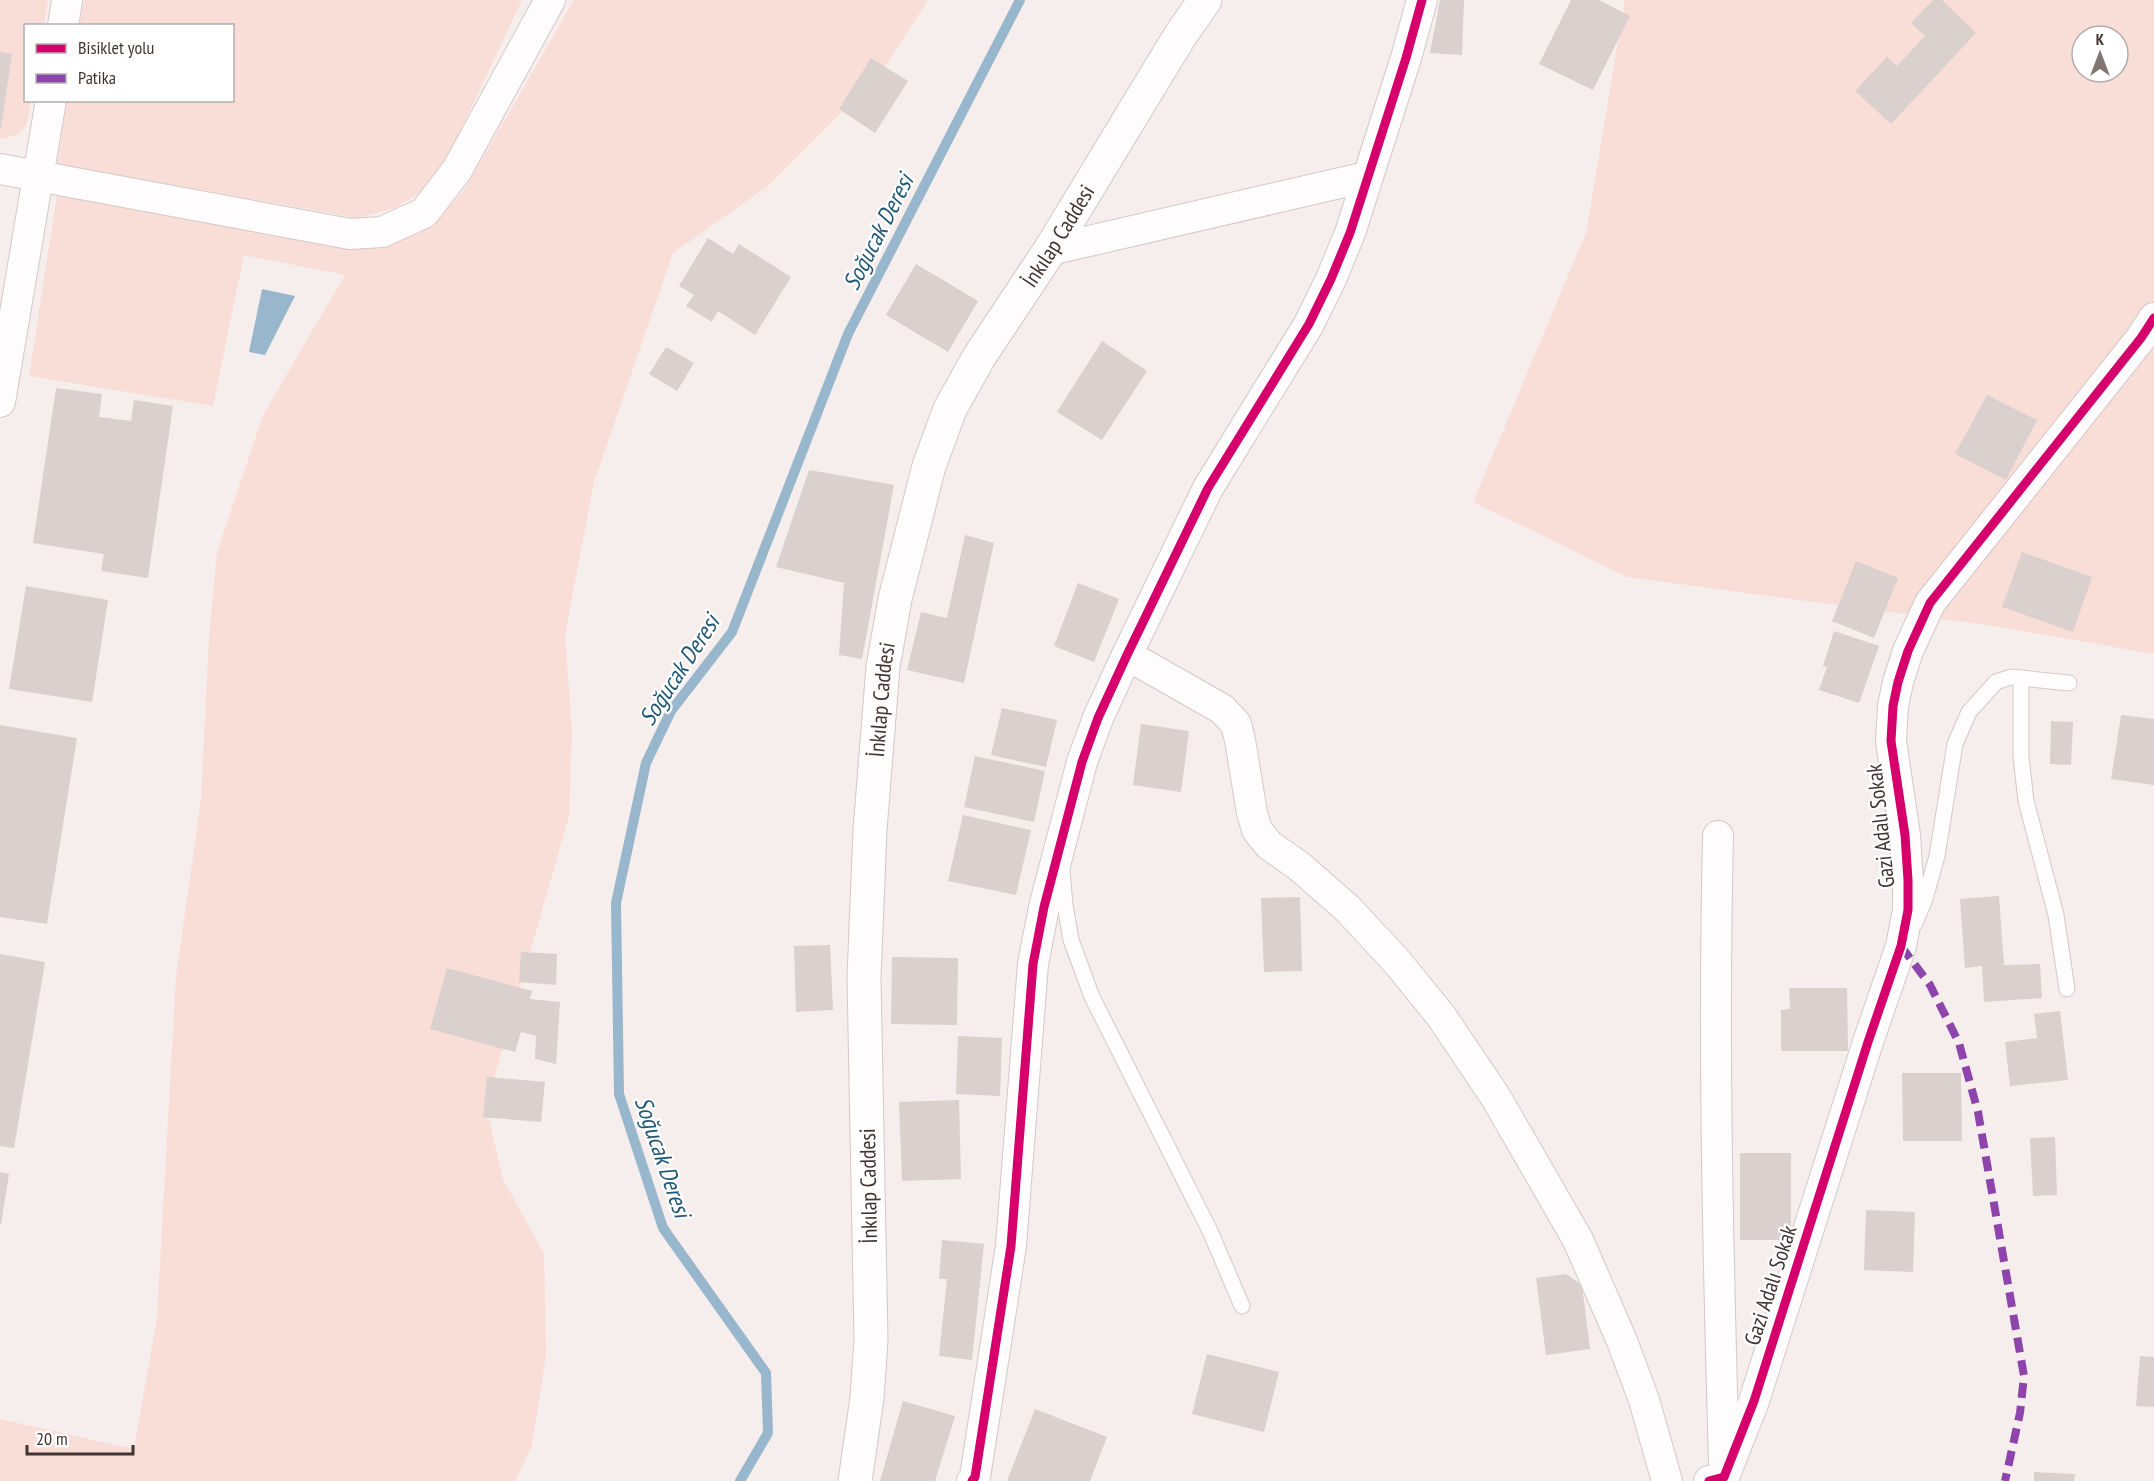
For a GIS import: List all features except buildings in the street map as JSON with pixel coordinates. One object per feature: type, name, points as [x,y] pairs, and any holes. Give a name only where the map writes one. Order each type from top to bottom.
[{"type":"street","points":[[63,24],[67,0]]},
{"type":"street","points":[[0,169],[350,234],[382,232],[424,213],[457,170],[550,0]]},
{"type":"street","name":"İnkılap Caddesi","points":[[855,1481],[867,1398],[870,1340],[864,977],[870,830],[883,667],[895,599],[926,477],[950,409],[979,357],[1050,250],[1180,36],[1205,0]]},
{"type":"street","points":[[977,1480],[1011,1245],[1033,964],[1044,907],[1082,762],[1098,718],[1208,488],[1309,324],[1331,279],[1350,233],[1366,177],[1406,58],[1422,0]]},
{"type":"street","points":[[0,402],[51,102]]},
{"type":"street","points":[[1050,250],[1366,177]]},
{"type":"street","name":"Gazi Adalı Sokak","points":[[1721,1480],[1754,1401],[1868,1042],[1901,946],[1908,910],[1908,880],[1905,835],[1891,741],[1898,682],[1918,627],[1930,603],[2141,338],[2154,318]]},
{"type":"street","points":[[1127,656],[1222,709],[1236,724],[1257,830],[1269,845],[1299,866],[1348,909],[1398,963],[1441,1016],[1495,1096],[1578,1240],[1626,1351],[1644,1400],[1667,1481]]},
{"type":"street","points":[[1718,836],[1714,982],[1721,1480]]},
{"type":"lane","points":[[1901,946],[1915,923],[1925,899],[1936,856],[1955,744],[1969,712],[1996,682],[2011,677],[2068,683]]},
{"type":"lane","points":[[2021,678],[2021,757],[2026,801],[2056,915],[2067,989]]},
{"type":"lane","points":[[1060,844],[1065,905],[1071,940],[1080,968],[1092,997],[1210,1231],[1242,1306]]},
{"type":"shaded area","points":[[0,0],[48,0],[44,24],[24,24],[24,102],[31,102],[27,122],[22,131],[11,137],[0,139]]},
{"type":"shaded area","points":[[84,0],[522,0],[457,138],[426,189],[395,208],[357,218],[57,164],[67,102],[234,102],[234,24],[79,24]]},
{"type":"shaded area","points":[[574,0],[928,0],[881,73],[768,186],[673,253],[594,482],[565,635],[572,731],[569,816],[486,1107],[503,1179],[544,1254],[546,1355],[532,1446],[515,1481],[0,1481],[0,1419],[134,1449],[157,1317],[176,977],[201,799],[209,638],[217,552],[263,415],[345,275],[244,255],[213,406],[29,376],[57,194],[351,248],[433,224],[465,189]]},
{"type":"shaded area","points":[[1625,0],[2154,0],[2154,654],[1987,625],[1627,577],[1473,502],[1586,233]]},
{"type":"water","points":[[262,289],[295,296],[265,355],[249,352]]},
{"type":"waterway","name":"Soğucak Deresi","points":[[740,1481],[768,1433],[766,1373],[663,1228],[619,1094],[616,903],[646,763],[671,711],[732,632],[848,334],[1020,0]]},
{"type":"marked path","points":[[1901,946],[1930,985],[1959,1043],[1978,1112],[2024,1376],[2020,1413],[2005,1481]]},
{"type":"cycle path","points":[[972,1481],[975,1477],[1011,1246],[1033,964],[1044,907],[1082,762],[1098,718],[1208,488],[1309,324],[1331,279],[1350,233],[1406,58],[1422,0]]},
{"type":"cycle path","points":[[1709,1481],[1724,1477],[1754,1401],[1868,1042],[1901,946],[1908,910],[1908,880],[1905,835],[1891,741],[1893,706],[1908,651],[1930,603],[2141,338],[2154,318]]}]
